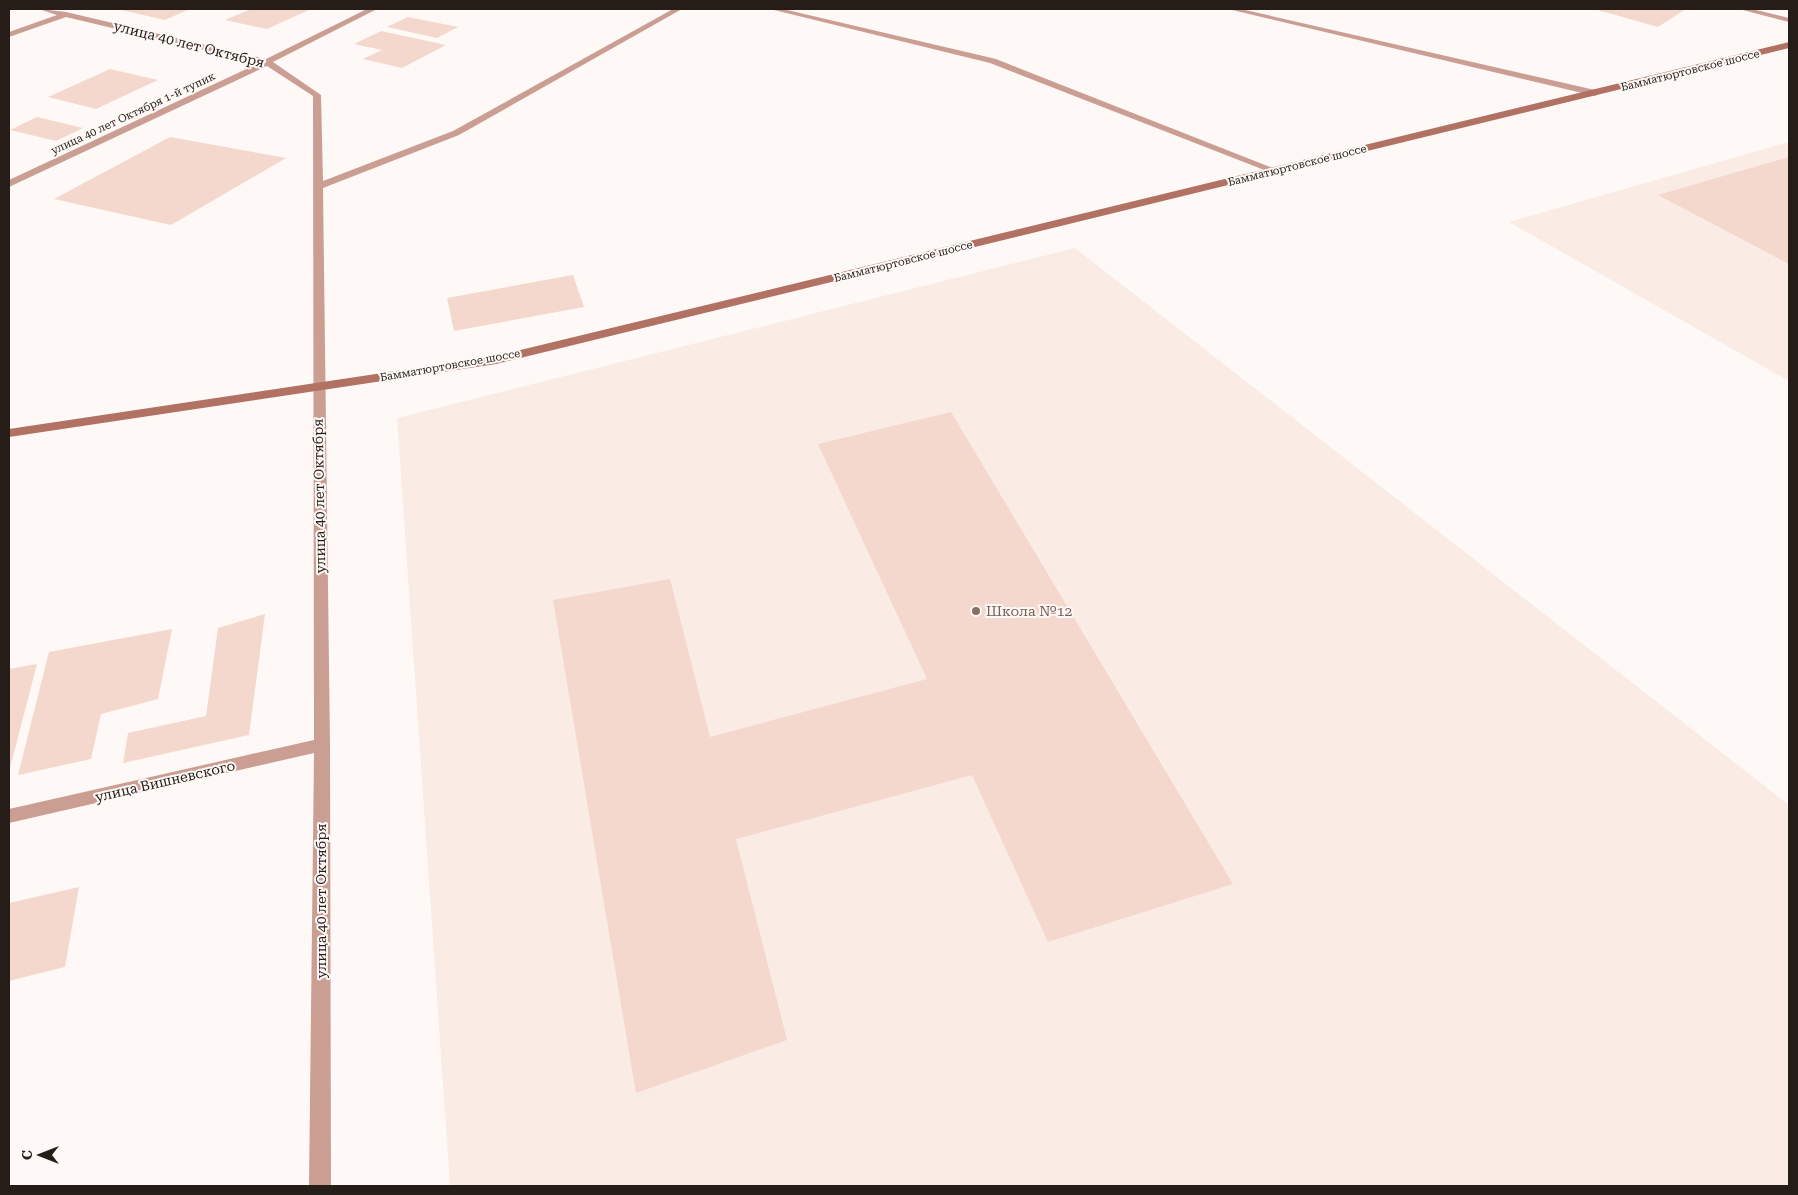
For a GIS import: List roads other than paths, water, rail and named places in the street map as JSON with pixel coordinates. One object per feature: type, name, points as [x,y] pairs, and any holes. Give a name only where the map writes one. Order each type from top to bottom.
[{"type":"street","name":"улица 40 лет Октября","points":[[43,9],[267,62],[317,95],[322,745],[320,1186]]},
{"type":"street","points":[[9,35],[79,9]]},
{"type":"street","name":"улица 40 лет Октября 1-й тупик","points":[[9,184],[267,62],[374,9]]},
{"type":"street","points":[[317,187],[456,133],[678,9]]},
{"type":"street","points":[[774,9],[994,61],[1275,171]]},
{"type":"street","points":[[1232,9],[1595,93]]},
{"type":"street","points":[[1743,9],[1789,20]]},
{"type":"street","name":"Бамматюртовское шоссе","points":[[9,433],[496,360],[1789,45]]},
{"type":"street","name":"улица Вишневского","points":[[9,816],[322,745]]},
{"type":"place","name":"Школа №12","points":[[976,611]]}]
